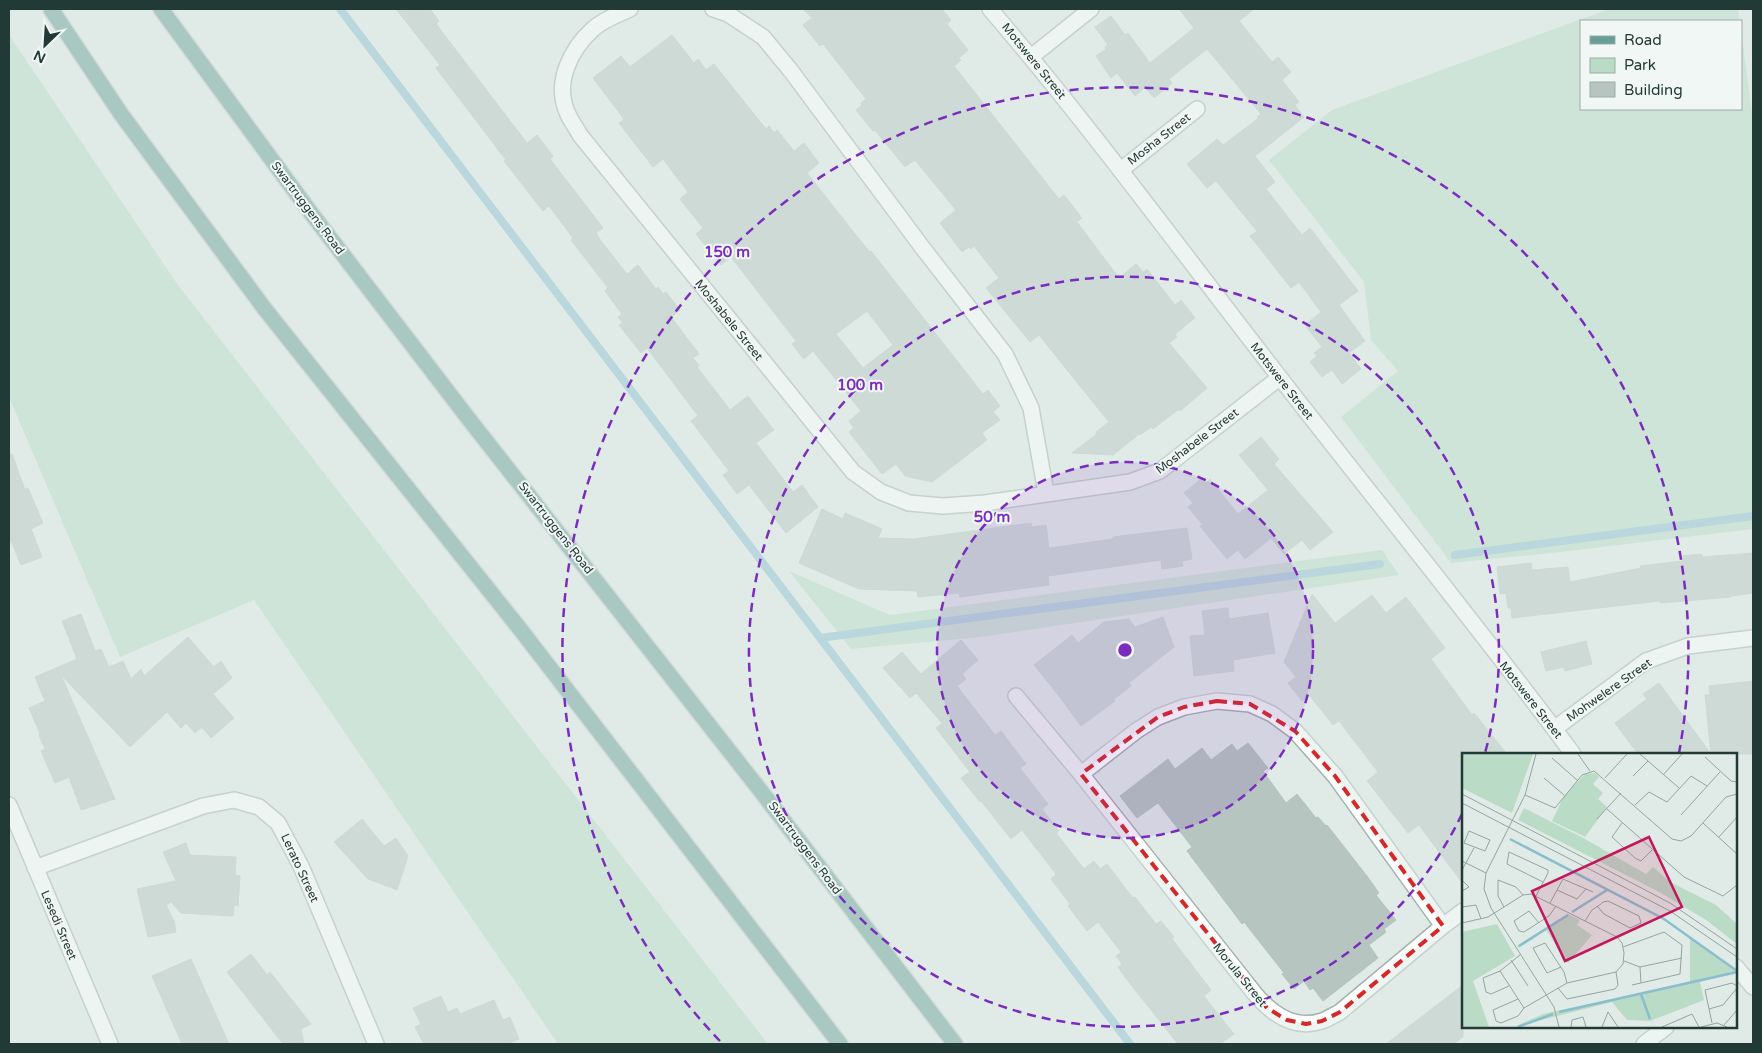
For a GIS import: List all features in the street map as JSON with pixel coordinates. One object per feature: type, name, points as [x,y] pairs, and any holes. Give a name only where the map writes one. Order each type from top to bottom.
[{"type":"main road","points":[[51,9],[121,114],[264,308],[520,629],[840,1044]]},
{"type":"main road","name":"Swartruggens Road","points":[[162,9],[316,221],[736,759],[955,1044]]},
{"type":"street","name":"Moshabele Street","points":[[630,9],[594,27],[579,44],[567,65],[562,88],[566,110],[580,135],[853,472],[881,492],[909,503],[943,506],[985,503],[1130,482],[1160,471],[1279,378]]},
{"type":"street","points":[[713,9],[728,14],[763,37],[769,44],[1005,354],[1031,408],[1046,494]]},
{"type":"street","name":"Motswere Street","points":[[990,9],[1031,57],[1121,170],[1279,378],[1572,753]]},
{"type":"street","points":[[1031,57],[1091,9]]},
{"type":"street","name":"Mosha Street","points":[[1121,170],[1197,109]]},
{"type":"street","name":"Mohwelere Street","points":[[1554,729],[1646,660],[1688,646],[1753,638]]},
{"type":"street","name":"Morula Street","points":[[1016,696],[1081,774],[1254,994],[1267,1008],[1287,1020],[1306,1024],[1322,1021],[1340,1012],[1443,926],[1462,913]]},
{"type":"street","points":[[1081,774],[1158,716],[1184,707],[1217,701],[1250,704],[1272,714],[1295,731],[1335,776],[1443,926]]},
{"type":"street","name":"Lerato Street","points":[[35,868],[203,806],[234,800],[259,807],[278,823],[301,866],[376,1044]]},
{"type":"street","name":"Lesedi Street","points":[[9,806],[110,1044]]},
{"type":"street","points":[[1737,970],[1753,987]]},
{"type":"street","points":[[1644,1044],[1665,1028]]},
{"type":"highlighted area","points":[[1217,701],[1250,704],[1295,731],[1335,776],[1443,926],[1340,1012],[1322,1021],[1306,1024],[1287,1020],[1267,1008],[1081,774],[1158,717],[1184,707]]},
{"type":"green space","points":[[1609,9],[1738,9],[1740,20],[1580,20],[1580,110],[1742,110],[1742,37],[1753,121],[1753,529],[1451,563],[1341,417],[1398,371],[1371,340],[1364,282],[1269,160],[1332,110]]},
{"type":"green space","points":[[9,35],[178,285],[768,1044],[558,1044],[254,600],[120,657],[9,397]]},
{"type":"green space","points":[[1382,550],[1399,575],[981,637],[851,649],[789,571],[890,615]]},
{"type":"building","points":[[396,9],[430,9],[439,21],[436,24],[527,143],[537,135],[553,156],[550,159],[603,228],[596,233],[601,241],[627,274],[638,265],[656,289],[658,287],[663,294],[666,292],[680,310],[671,317],[699,354],[693,358],[699,365],[697,367],[730,410],[748,396],[774,430],[756,443],[793,492],[802,485],[818,507],[786,533],[749,485],[737,494],[723,475],[729,471],[691,421],[698,416],[647,348],[641,353],[619,325],[623,323],[618,317],[622,314],[605,291],[608,288],[571,240],[573,238],[549,206],[543,211],[504,161],[506,160],[436,68],[440,65]]},
{"type":"building","points":[[803,9],[942,9],[951,20],[947,24],[968,50],[959,58],[961,60],[954,66],[1059,199],[1064,195],[1082,218],[1077,222],[1119,278],[1136,264],[1143,272],[1147,269],[1175,305],[1181,300],[1195,318],[1175,334],[1177,337],[1169,343],[1207,388],[1180,411],[1179,409],[1153,429],[1151,427],[1139,434],[1113,455],[1072,453],[1109,422],[1039,335],[1030,342],[986,288],[999,278],[974,246],[962,252],[940,223],[956,210],[915,160],[905,167],[856,110],[866,99],[823,44],[820,46],[803,25],[812,18]]},
{"type":"building","points":[[1179,9],[1254,9],[1239,21],[1272,62],[1278,57],[1291,72],[1282,80],[1299,102],[1295,105],[1304,117],[1255,156],[1275,182],[1266,189],[1302,235],[1310,228],[1358,291],[1339,305],[1365,341],[1349,353],[1361,369],[1342,384],[1332,370],[1322,377],[1310,362],[1317,356],[1314,353],[1322,347],[1305,325],[1321,312],[1299,282],[1291,288],[1250,236],[1257,231],[1216,181],[1207,188],[1187,164],[1217,139],[1223,145],[1259,118],[1257,117],[1261,114],[1207,49],[1169,79],[1172,83],[1154,98],[1145,87],[1135,96],[1117,73],[1111,78],[1096,56],[1106,49],[1105,47],[1108,45],[1095,27],[1111,16],[1125,35],[1128,33],[1150,63],[1194,28]]},
{"type":"building","points":[[672,35],[694,63],[698,59],[706,70],[714,64],[766,129],[769,126],[774,133],[777,130],[794,151],[804,143],[819,163],[807,173],[983,394],[988,390],[1000,406],[993,412],[1000,420],[982,433],[987,440],[932,482],[905,476],[896,464],[882,474],[849,432],[854,428],[849,421],[861,411],[813,351],[804,359],[792,344],[796,341],[731,257],[721,265],[696,234],[703,228],[680,199],[688,192],[663,159],[653,167],[619,123],[624,119],[593,78],[621,56],[630,67]],"holes":[[[867,311],[893,345],[863,368],[836,334]]]},
{"type":"building","points":[[1261,437],[1279,459],[1274,464],[1333,532],[1310,550],[1302,540],[1284,554],[1271,538],[1245,559],[1238,550],[1227,559],[1200,526],[1203,525],[1188,507],[1193,503],[1184,493],[1201,479],[1206,483],[1210,479],[1238,514],[1268,490],[1239,455]]},
{"type":"building","points":[[9,454],[12,454],[25,490],[28,488],[43,523],[31,529],[42,557],[21,565],[9,536]]},
{"type":"building","points":[[822,509],[843,519],[845,513],[882,529],[878,538],[913,539],[1031,523],[1032,527],[1046,525],[1049,548],[1113,539],[1113,537],[1187,528],[1192,559],[1182,561],[1183,566],[1162,569],[1161,560],[1048,576],[1049,585],[960,597],[959,593],[918,597],[917,591],[859,589],[799,563]]},
{"type":"building","points":[[1753,553],[1753,593],[1731,597],[1661,603],[1660,601],[1512,618],[1511,608],[1508,608],[1506,593],[1500,594],[1497,567],[1531,563],[1532,570],[1568,567],[1570,582],[1641,568],[1640,566],[1683,561],[1683,556],[1702,554],[1702,557]]},
{"type":"building","points":[[1312,594],[1335,623],[1372,595],[1386,613],[1406,597],[1445,648],[1431,659],[1472,715],[1474,713],[1506,753],[1462,753],[1462,883],[1419,825],[1408,833],[1367,781],[1378,772],[1339,721],[1333,725],[1310,696],[1302,701],[1288,683],[1296,677],[1284,662]]},
{"type":"building","points":[[1228,608],[1229,619],[1268,613],[1275,653],[1233,660],[1234,671],[1194,676],[1190,636],[1205,635],[1202,611]]},
{"type":"building","points":[[81,614],[95,651],[101,649],[109,667],[123,661],[131,679],[141,669],[144,676],[188,637],[214,667],[221,661],[232,678],[213,694],[234,718],[211,738],[202,727],[195,733],[186,723],[181,728],[167,712],[130,747],[61,675],[115,799],[81,810],[69,777],[55,783],[41,751],[45,749],[29,708],[45,701],[35,677],[77,659],[62,621]]},
{"type":"building","points":[[1163,617],[1174,647],[1129,683],[1131,686],[1114,699],[1115,701],[1081,726],[1034,665],[1072,635],[1078,643],[1104,622],[1129,619],[1135,627]]},
{"type":"building","points":[[961,640],[978,660],[962,674],[966,679],[957,686],[995,735],[1001,731],[1026,764],[1020,768],[1048,804],[1042,809],[1059,831],[1056,833],[1084,869],[1094,861],[1100,869],[1107,864],[1156,924],[1161,921],[1174,937],[1172,939],[1211,990],[1204,996],[1234,1034],[1220,1044],[1178,1044],[1118,967],[1122,964],[1116,956],[1121,952],[1098,922],[1087,931],[1051,879],[1056,874],[1022,830],[1011,839],[961,778],[970,772],[936,728],[942,723],[916,693],[910,698],[883,668],[902,652],[921,674]]},
{"type":"building","points":[[1586,641],[1592,664],[1565,671],[1564,667],[1546,671],[1541,652]]},
{"type":"building","points":[[1753,681],[1753,754],[1711,753],[1705,695],[1710,695],[1709,686]]},
{"type":"building","points":[[1659,683],[1710,753],[1637,753],[1615,723],[1647,699],[1643,694]]},
{"type":"building","points":[[1248,743],[1268,768],[1263,771],[1286,803],[1297,794],[1316,818],[1318,817],[1327,825],[1367,876],[1379,893],[1376,895],[1396,920],[1384,929],[1386,932],[1369,945],[1378,958],[1323,1001],[1313,988],[1310,990],[1304,981],[1294,989],[1282,974],[1284,973],[1244,922],[1242,924],[1187,851],[1192,847],[1158,803],[1137,818],[1120,796],[1168,759],[1175,769],[1202,748],[1211,760],[1232,744],[1237,751]]},
{"type":"building","points":[[362,819],[384,846],[396,838],[408,856],[397,890],[368,879],[334,842]]},
{"type":"building","points":[[186,843],[190,855],[236,857],[235,875],[240,876],[238,906],[234,905],[233,916],[181,913],[171,902],[166,905],[174,921],[176,932],[148,937],[137,889],[176,881],[163,852]]},
{"type":"building","points":[[251,954],[267,975],[270,972],[311,1024],[301,1029],[304,1044],[283,1044],[227,972]]},
{"type":"building","points":[[191,959],[229,1044],[182,1044],[152,976]]},
{"type":"building","points":[[1462,986],[1463,1037],[1453,1044],[1386,1044]]},
{"type":"building","points":[[441,996],[448,1012],[457,1008],[460,1014],[494,1000],[503,1020],[510,1017],[519,1039],[506,1044],[424,1044],[415,1027],[421,1024],[413,1008]]},
{"type":"waterway","points":[[340,9],[1130,1044]]},
{"type":"waterway","points":[[1455,555],[1753,516]]},
{"type":"waterway","points":[[820,638],[1380,564]]}]
